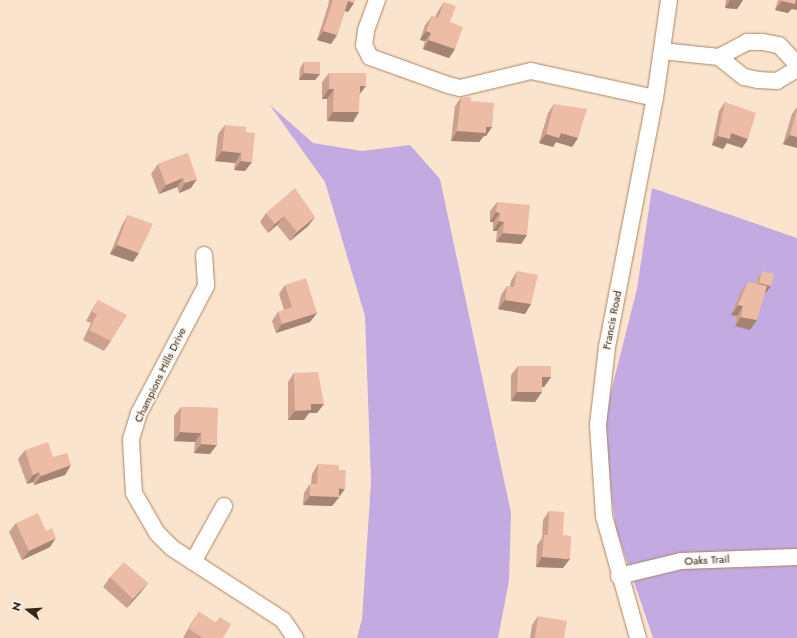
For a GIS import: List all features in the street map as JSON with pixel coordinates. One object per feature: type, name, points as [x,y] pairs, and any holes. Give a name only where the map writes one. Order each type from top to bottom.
[{"type":"street","points":[[377,0],[366,31],[364,45],[370,57],[448,86],[460,88],[531,71],[655,98]]},
{"type":"street","name":"Francis Road","points":[[638,638],[619,576],[602,501],[600,406],[609,335],[655,98],[669,0]]},
{"type":"street","points":[[719,57],[742,44],[763,42],[779,45],[797,64]]},
{"type":"street","points":[[662,51],[719,57],[748,78],[777,81],[797,70]]},
{"type":"street","name":"Champions Hills Drive","points":[[204,255],[206,286],[139,413],[130,458],[134,493],[157,533],[193,562],[283,620],[295,638]]},
{"type":"street","points":[[193,562],[224,506]]},
{"type":"street","name":"Oaks Trail","points":[[619,576],[681,561],[797,557]]},
{"type":"shaded area","points":[[269,104],[313,143],[362,151],[410,145],[440,179],[511,513],[509,581],[498,638],[357,638],[362,619],[371,482],[365,316],[325,182]]},
{"type":"shaded area","points":[[652,188],[797,238],[797,638],[653,638],[616,529],[602,427],[637,289]]},
{"type":"building","points":[[333,0],[355,0],[354,3],[348,1],[337,35],[323,31]]},
{"type":"building","points":[[782,0],[796,0],[795,4]]},
{"type":"building","points":[[444,2],[456,6],[450,22],[463,27],[455,49],[429,40],[431,33],[426,31],[432,16],[438,18]]},
{"type":"building","points":[[304,62],[320,62],[320,74],[304,73]]},
{"type":"building","points":[[329,73],[366,73],[366,86],[360,86],[359,112],[333,112],[334,89],[329,89]]},
{"type":"building","points":[[461,97],[471,97],[471,101],[494,103],[492,127],[486,127],[486,133],[457,131]]},
{"type":"building","points":[[725,102],[756,113],[748,139],[731,133],[730,139],[718,136]]},
{"type":"building","points":[[554,104],[587,109],[578,138],[561,133],[559,138],[546,134]]},
{"type":"building","points":[[797,110],[797,137],[790,135]]},
{"type":"building","points":[[225,125],[246,127],[246,132],[255,133],[252,162],[241,161],[241,153],[222,151]]},
{"type":"building","points":[[188,153],[197,179],[185,183],[183,178],[166,185],[158,164]]},
{"type":"building","points":[[295,188],[315,217],[297,232],[284,216],[275,224],[266,213]]},
{"type":"building","points":[[497,202],[530,205],[527,235],[503,233],[504,222],[499,221],[500,213],[496,212]]},
{"type":"building","points":[[128,215],[153,224],[139,253],[117,245]]},
{"type":"building","points":[[517,271],[538,275],[531,304],[505,300],[507,286],[514,287]]},
{"type":"building","points":[[762,271],[774,274],[771,286],[759,283]]},
{"type":"building","points":[[306,278],[317,313],[282,324],[278,312],[292,307],[285,285]]},
{"type":"building","points":[[748,282],[767,286],[757,320],[741,317],[743,306],[738,305]]},
{"type":"building","points":[[98,300],[127,315],[111,341],[89,330],[97,314],[92,312]]},
{"type":"building","points":[[518,366],[551,366],[551,377],[542,377],[542,392],[517,392]]},
{"type":"building","points":[[318,372],[324,404],[311,404],[311,410],[295,411],[294,373]]},
{"type":"building","points":[[181,407],[218,408],[217,445],[201,444],[201,433],[180,432]]},
{"type":"building","points":[[48,442],[53,457],[67,453],[71,465],[41,476],[39,472],[33,475],[25,450]]},
{"type":"building","points":[[318,464],[339,465],[339,470],[346,470],[345,489],[339,488],[339,497],[310,496],[310,484],[317,484]]},
{"type":"building","points":[[549,511],[564,512],[563,535],[571,536],[570,559],[542,557],[544,535],[548,535]]},
{"type":"building","points":[[38,513],[46,531],[52,528],[56,538],[29,551],[16,523]]},
{"type":"building","points":[[124,562],[148,583],[133,599],[110,577]]},
{"type":"building","points":[[199,612],[217,623],[220,617],[231,624],[223,638],[203,638],[189,629]]},
{"type":"building","points":[[538,616],[567,621],[564,638],[535,638]]}]
